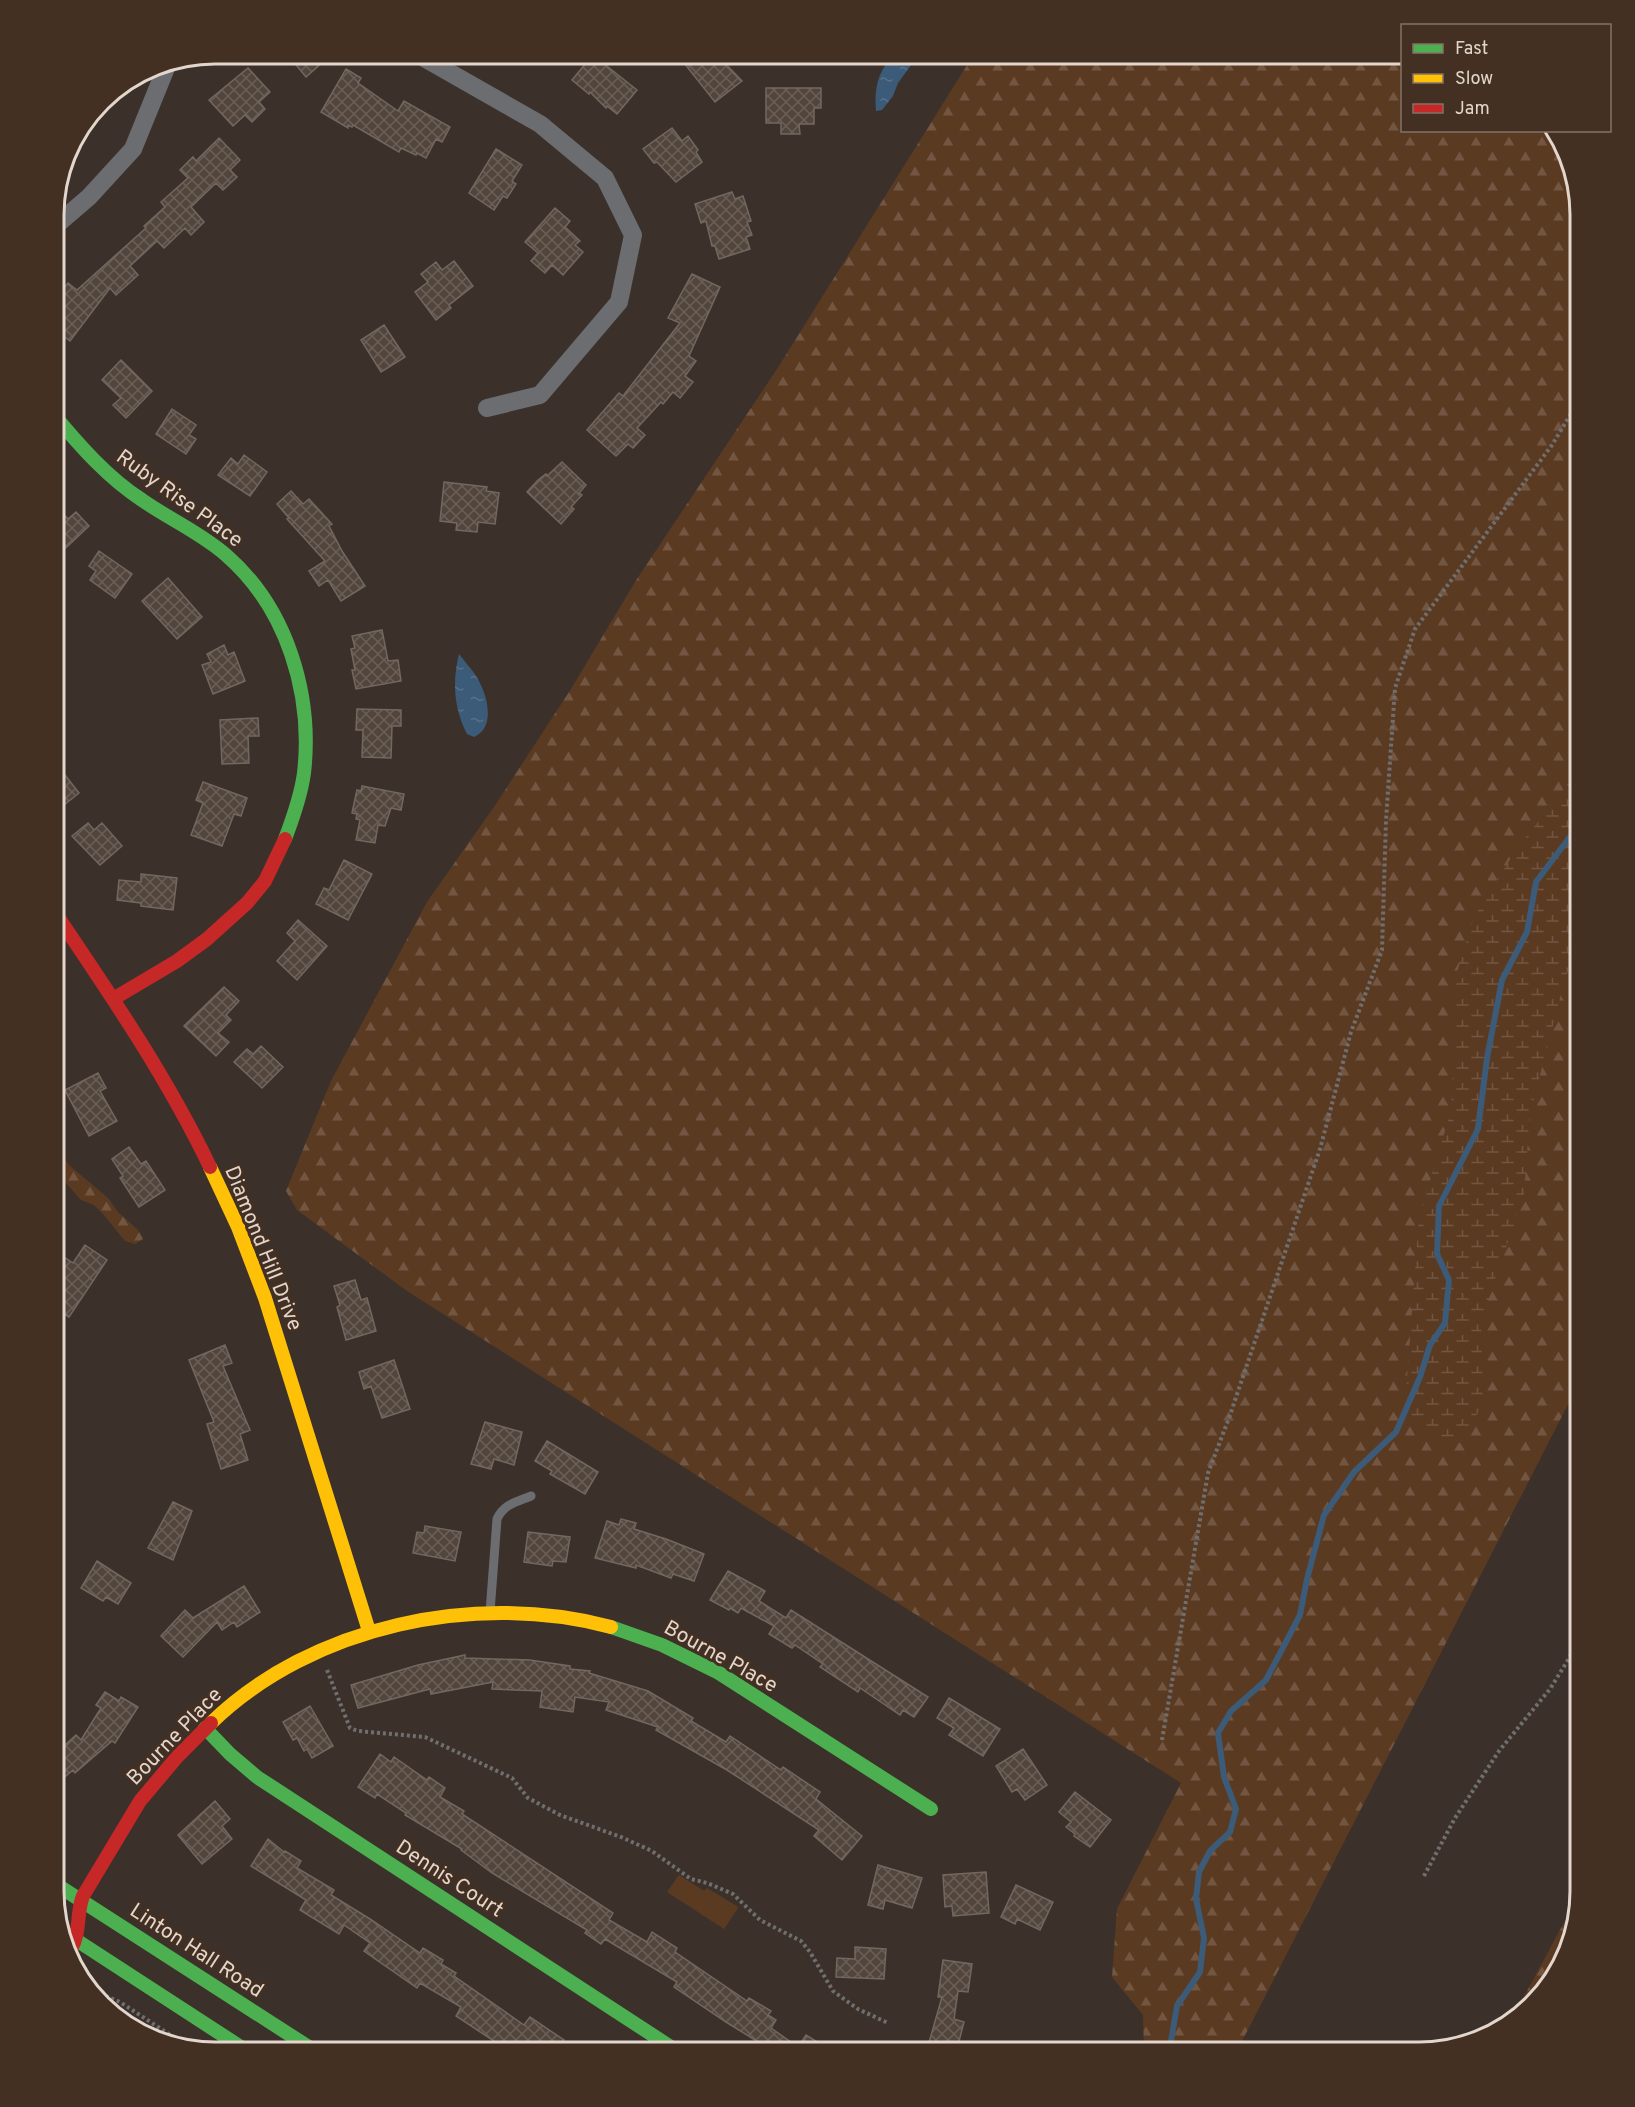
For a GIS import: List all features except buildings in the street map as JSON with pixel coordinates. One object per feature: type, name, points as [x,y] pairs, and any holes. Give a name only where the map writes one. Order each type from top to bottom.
[{"type":"street","points":[[435,64],[540,124],[605,178],[633,235],[619,302],[540,395],[487,408]]},
{"type":"street","points":[[65,218],[89,197],[133,149],[164,73]]},
{"type":"street","name":"Ruby Rise Place","points":[[65,428],[83,451],[115,480],[142,501],[204,537],[235,562],[256,586],[271,608],[288,644],[299,675],[305,709],[307,742],[304,776],[298,804],[287,837],[272,869],[257,892],[217,932],[180,960],[141,985],[113,999]]},
{"type":"street","name":"Diamond Hill Drive","points":[[65,927],[170,1091],[198,1142],[238,1227],[265,1298],[369,1631]]},
{"type":"street","name":"Bourne Place","points":[[81,1901],[138,1802],[172,1762],[206,1728],[248,1692],[279,1671],[318,1650],[369,1631],[412,1620],[490,1612],[539,1614],[585,1621],[647,1639],[696,1661],[742,1687],[931,1809]]},
{"type":"street","name":"Dennis Court","points":[[206,1728],[230,1754],[257,1777],[663,2042]]},
{"type":"street","name":"Linton Hall Road","points":[[64,1890],[301,2042]]},
{"type":"street","points":[[65,1904],[81,1901],[72,1940]]},
{"type":"street","points":[[73,1941],[233,2042]]},
{"type":"lane","points":[[490,1612],[497,1519],[501,1510],[531,1496]]},
{"type":"path","points":[[1162,1740],[1208,1473],[1229,1418],[1320,1149],[1351,1032],[1382,950],[1386,820],[1395,688],[1415,629],[1552,445],[1570,415]]},
{"type":"path","points":[[318,1650],[350,1728],[358,1731],[425,1737],[512,1778],[528,1798],[560,1815],[652,1851],[691,1879],[733,1894],[760,1920],[801,1941],[833,1991],[858,2009],[888,2023]]},
{"type":"path","points":[[1424,1876],[1455,1818],[1499,1751],[1550,1689],[1570,1657]]},
{"type":"path","points":[[108,1997],[120,2002],[172,2036]]},
{"type":"green space","points":[[967,65],[1401,65],[1401,132],[1546,132],[1559,157],[1565,176],[1570,215],[1570,1400],[1242,2042],[1144,2042],[1143,2015],[1112,1977],[1117,1909],[1181,1783],[407,1291],[297,1210],[286,1191],[331,1081],[427,902],[494,807],[571,689],[635,582],[779,366]]},
{"type":"green space","points":[[1570,781],[1570,966],[1530,1114],[1524,1194],[1481,1321],[1483,1404],[1461,1442],[1444,1450],[1419,1426],[1405,1405],[1419,1217],[1451,1111],[1454,982],[1474,917],[1516,850]]},
{"type":"green space","points":[[64,1159],[108,1198],[118,1212],[138,1230],[143,1239],[135,1244],[125,1241],[94,1205],[81,1200],[64,1182]]},
{"type":"green space","points":[[679,1875],[704,1891],[707,1888],[737,1906],[738,1908],[724,1929],[667,1892]]},
{"type":"green space","points":[[1569,1914],[1563,1940],[1555,1959],[1545,1976],[1520,2004]]},
{"type":"water","points":[[886,65],[911,65],[898,83],[893,96],[882,110],[876,111],[878,80]]},
{"type":"water","points":[[459,654],[478,680],[488,707],[486,725],[474,737],[467,734],[455,695],[455,675]]},
{"type":"waterway","points":[[1171,2042],[1177,2006],[1200,1972],[1204,1938],[1196,1899],[1199,1872],[1210,1851],[1230,1832],[1236,1809],[1224,1777],[1218,1733],[1231,1711],[1266,1680],[1300,1615],[1324,1515],[1354,1472],[1396,1432],[1420,1377],[1430,1345],[1445,1323],[1449,1280],[1437,1254],[1439,1206],[1478,1129],[1487,1058],[1502,980],[1527,932],[1536,882],[1570,837]]},
{"type":"traffic: fast","points":[[65,428],[84,450],[118,482],[226,555],[247,576],[265,600],[280,626],[299,683],[306,743],[301,790],[285,839]]},
{"type":"traffic: fast","points":[[611,1627],[662,1645],[719,1673],[931,1809]]},
{"type":"traffic: fast","points":[[205,1728],[257,1777],[663,2042]]},
{"type":"traffic: fast","points":[[64,1889],[301,2042]]},
{"type":"traffic: fast","points":[[71,1937],[233,2042]]},
{"type":"traffic: slow","points":[[210,1167],[238,1227],[265,1298],[369,1631]]},
{"type":"traffic: slow","points":[[211,1723],[252,1689],[297,1662],[347,1640],[399,1625],[452,1616],[506,1613],[559,1617],[611,1627]]},
{"type":"traffic: jam","points":[[113,999],[177,961],[207,939],[247,903],[265,881],[285,839]]},
{"type":"traffic: jam","points":[[65,927],[157,1068],[210,1167]]},
{"type":"traffic: jam","points":[[74,1944],[83,1896],[140,1801],[177,1757],[211,1723]]}]
